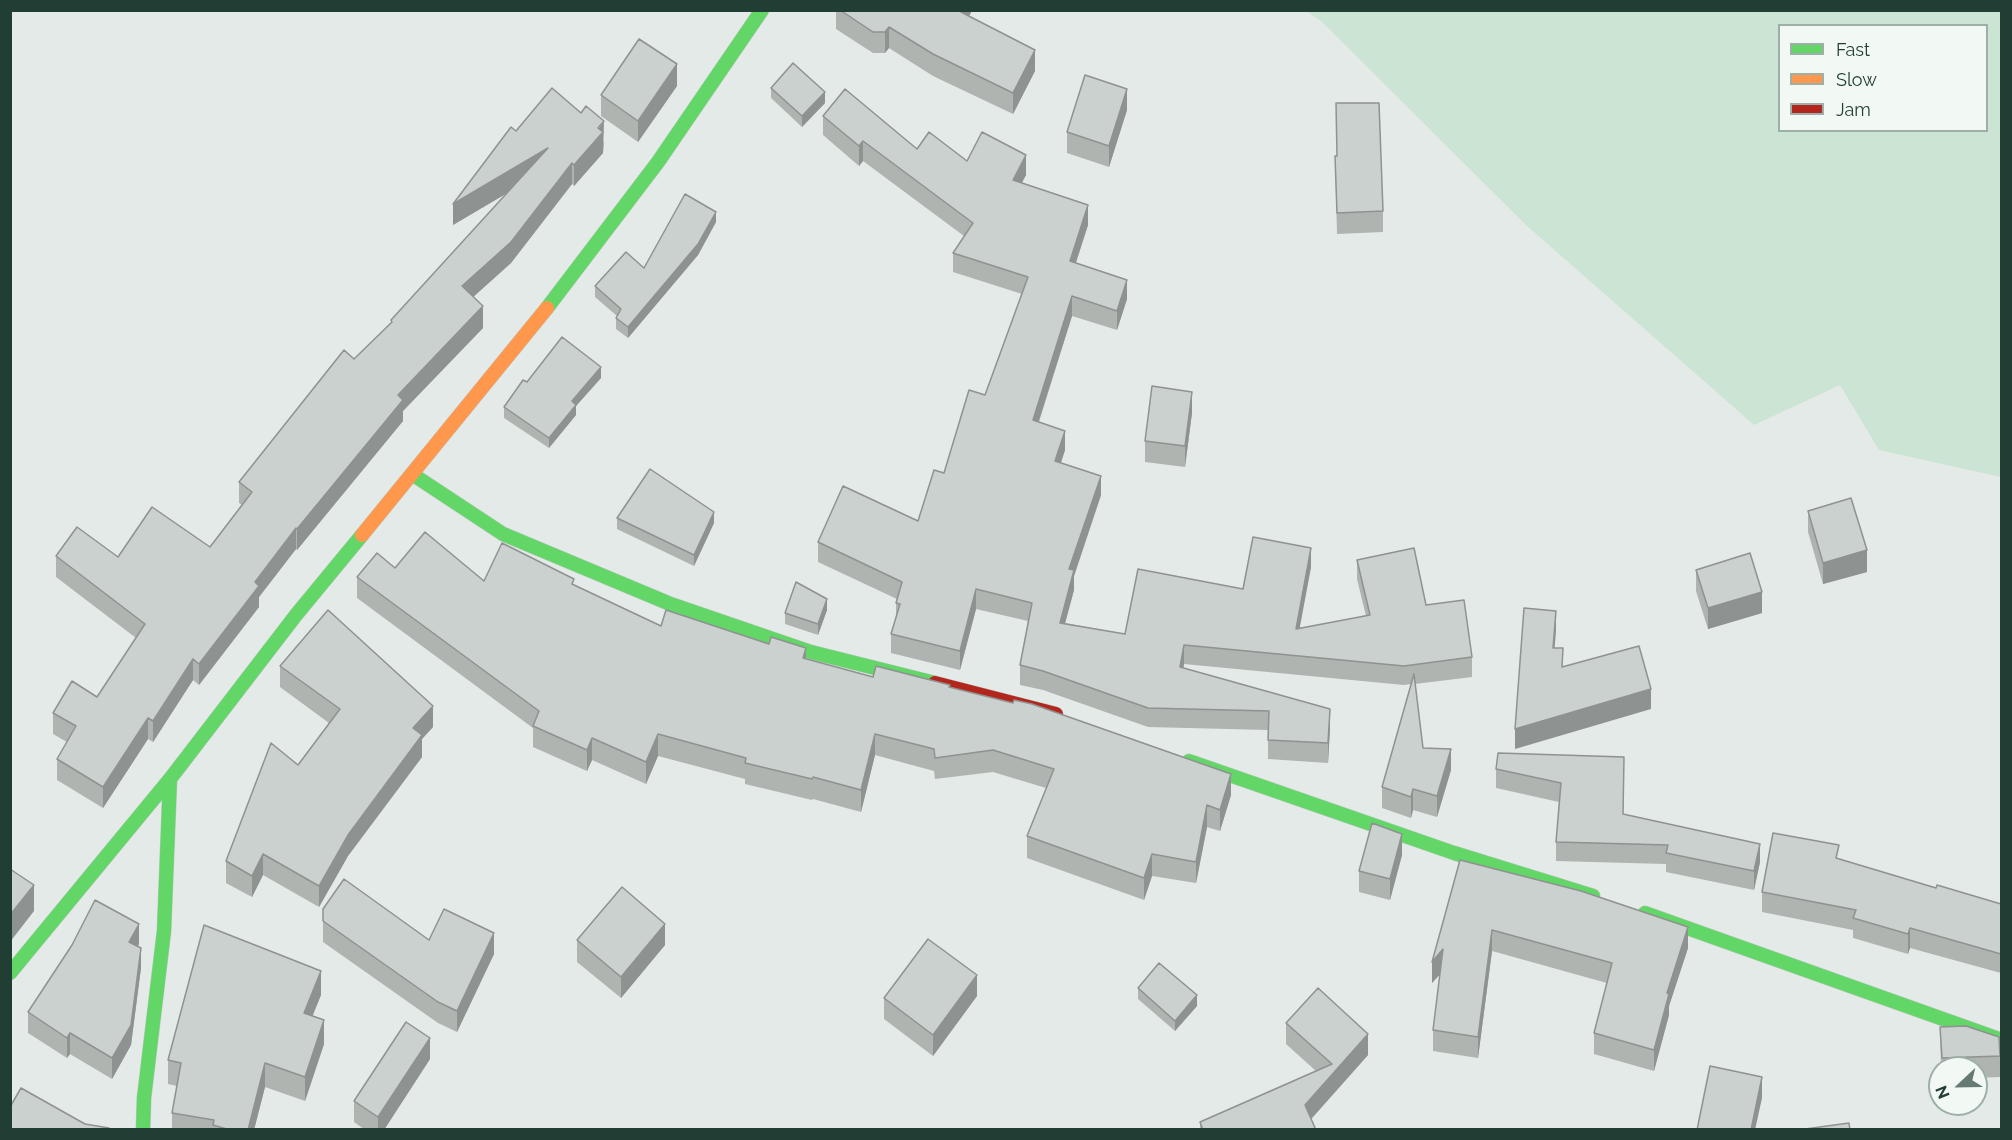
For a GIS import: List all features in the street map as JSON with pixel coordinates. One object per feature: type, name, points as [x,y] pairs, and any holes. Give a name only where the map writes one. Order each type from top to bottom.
[{"type":"street","points":[[10,973],[170,779],[296,615],[525,337],[658,162],[762,10]]},
{"type":"street","points":[[412,474],[503,534],[668,603],[811,652],[1037,708],[1070,719]]},
{"type":"street","points":[[1178,758],[1454,853],[1610,901]]},
{"type":"street","points":[[143,1130],[144,1098],[164,931],[170,779]]},
{"type":"street","points":[[1632,908],[2001,1041]]},
{"type":"green space","points":[[1306,11],[2001,11],[2001,477],[1879,450],[1840,385],[1754,425],[1526,225],[1321,21]]},
{"type":"building","points":[[840,10],[961,10],[1035,50],[1013,93],[933,54],[889,27],[885,32],[873,32]]},
{"type":"building","points":[[639,39],[677,64],[638,121],[601,95]]},
{"type":"building","points":[[793,63],[825,92],[802,116],[771,88]]},
{"type":"building","points":[[1085,75],[1127,89],[1109,146],[1067,132]]},
{"type":"building","points":[[552,88],[581,113],[586,106],[604,121],[598,128],[603,132],[574,165],[572,163],[511,242],[462,286],[483,306],[398,395],[403,400],[296,528],[255,582],[259,586],[199,664],[193,659],[153,721],[148,718],[103,787],[57,759],[76,726],[53,713],[72,681],[97,697],[145,624],[56,556],[77,527],[118,557],[152,507],[210,547],[252,492],[239,482],[344,350],[354,359],[392,322],[391,320],[548,148],[453,204],[511,127],[516,131]]},
{"type":"building","points":[[845,89],[917,149],[929,132],[967,161],[982,132],[1026,155],[1013,180],[1088,205],[1070,261],[1127,280],[1117,311],[1072,296],[1033,420],[1065,431],[1055,461],[1101,476],[1069,569],[1074,570],[1060,623],[1125,634],[1138,569],[1243,589],[1253,537],[1311,548],[1296,629],[1370,615],[1357,560],[1414,548],[1426,605],[1464,600],[1472,657],[1404,666],[1184,645],[1180,667],[1330,709],[1328,743],[1268,740],[1269,711],[1148,708],[1020,665],[1032,603],[976,589],[960,651],[891,634],[900,604],[896,603],[902,582],[818,542],[843,486],[918,521],[934,470],[944,473],[969,390],[985,395],[1028,277],[953,253],[973,223],[863,141],[859,146],[823,116]]},
{"type":"building","points":[[1336,103],[1379,103],[1383,211],[1337,213]]},
{"type":"building","points":[[685,194],[716,212],[698,244],[628,327],[616,318],[621,309],[595,286],[626,252],[644,268]]},
{"type":"building","points":[[562,337],[601,367],[572,401],[576,405],[549,438],[504,407],[523,380],[527,382]]},
{"type":"building","points":[[1152,386],[1192,392],[1185,446],[1145,441]]},
{"type":"building","points":[[650,469],[714,512],[694,555],[617,518]]},
{"type":"building","points":[[1851,498],[1867,550],[1823,563],[1808,511]]},
{"type":"building","points":[[425,532],[484,581],[502,543],[574,579],[572,584],[661,626],[666,610],[769,644],[771,637],[806,648],[803,658],[873,677],[876,666],[1013,703],[1014,700],[1032,704],[1231,774],[1220,810],[1207,805],[1196,862],[1152,854],[1144,878],[1027,836],[1054,769],[993,750],[935,758],[934,749],[875,734],[861,790],[745,763],[746,758],[658,734],[646,762],[592,738],[587,750],[533,726],[539,711],[357,577],[377,553],[395,568]]},
{"type":"building","points":[[1750,553],[1762,592],[1708,608],[1696,570]]},
{"type":"building","points":[[796,582],[827,599],[818,624],[785,613]]},
{"type":"building","points":[[1524,608],[1556,611],[1553,648],[1563,648],[1562,667],[1639,646],[1651,689],[1515,729]]},
{"type":"building","points":[[328,610],[433,706],[413,728],[422,735],[348,835],[319,886],[263,854],[252,876],[226,861],[271,743],[298,765],[340,709],[280,666]]},
{"type":"building","points":[[1414,674],[1423,748],[1451,749],[1437,796],[1413,789],[1411,797],[1382,787]]},
{"type":"building","points":[[1498,753],[1624,757],[1623,814],[1760,844],[1754,871],[1666,853],[1668,845],[1556,842],[1561,783],[1496,769]]},
{"type":"building","points":[[1372,823],[1402,834],[1390,879],[1359,871]]},
{"type":"building","points":[[1773,833],[1839,845],[1836,858],[1936,888],[1937,885],[2001,904],[2001,954],[1910,928],[1908,934],[1853,918],[1856,910],[1762,892]]},
{"type":"building","points":[[1460,860],[1581,891],[1688,927],[1667,993],[1669,994],[1654,1050],[1594,1033],[1612,963],[1492,930],[1478,1037],[1433,1030],[1443,949],[1432,962]]},
{"type":"building","points":[[10,869],[34,885],[10,915]]},
{"type":"building","points":[[344,879],[429,940],[444,909],[494,933],[457,1011],[438,1002],[323,921],[323,909]]},
{"type":"building","points":[[622,887],[665,924],[621,977],[577,940]]},
{"type":"building","points":[[95,900],[139,924],[129,942],[141,948],[131,1025],[112,1058],[70,1033],[67,1038],[28,1012],[72,945]]},
{"type":"building","points":[[204,925],[321,971],[304,1013],[324,1020],[305,1077],[265,1063],[248,1130],[230,1130],[213,1125],[214,1120],[172,1113],[181,1063],[168,1060]]},
{"type":"building","points":[[928,939],[977,975],[933,1035],[884,998]]},
{"type":"building","points":[[1159,963],[1197,995],[1175,1021],[1138,988]]},
{"type":"building","points":[[1318,988],[1368,1034],[1305,1105],[1316,1130],[1203,1130],[1200,1122],[1332,1064],[1286,1023]]},
{"type":"building","points":[[406,1022],[430,1038],[378,1117],[354,1101]]},
{"type":"building","points":[[1966,1026],[1999,1037],[2000,1056],[1942,1056],[1940,1027]]},
{"type":"building","points":[[1710,1066],[1762,1077],[1751,1130],[1697,1130]]},
{"type":"building","points":[[21,1088],[85,1124],[109,1128],[109,1130],[10,1130],[10,1107]]},
{"type":"building","points":[[1849,1123],[1850,1130],[1805,1130],[1805,1129]]},
{"type":"traffic: fast","points":[[547,308],[658,162],[762,10]]},
{"type":"traffic: fast","points":[[412,474],[503,534],[668,603],[811,652],[935,683]]},
{"type":"traffic: fast","points":[[10,973],[170,779],[296,615],[362,535]]},
{"type":"traffic: fast","points":[[1189,761],[1454,853],[1593,896]]},
{"type":"traffic: fast","points":[[143,1130],[144,1098],[164,931],[170,779]]},
{"type":"traffic: fast","points":[[1645,913],[2002,1040]]},
{"type":"traffic: slow","points":[[362,535],[547,308]]},
{"type":"traffic: jam","points":[[935,683],[1056,714]]}]
